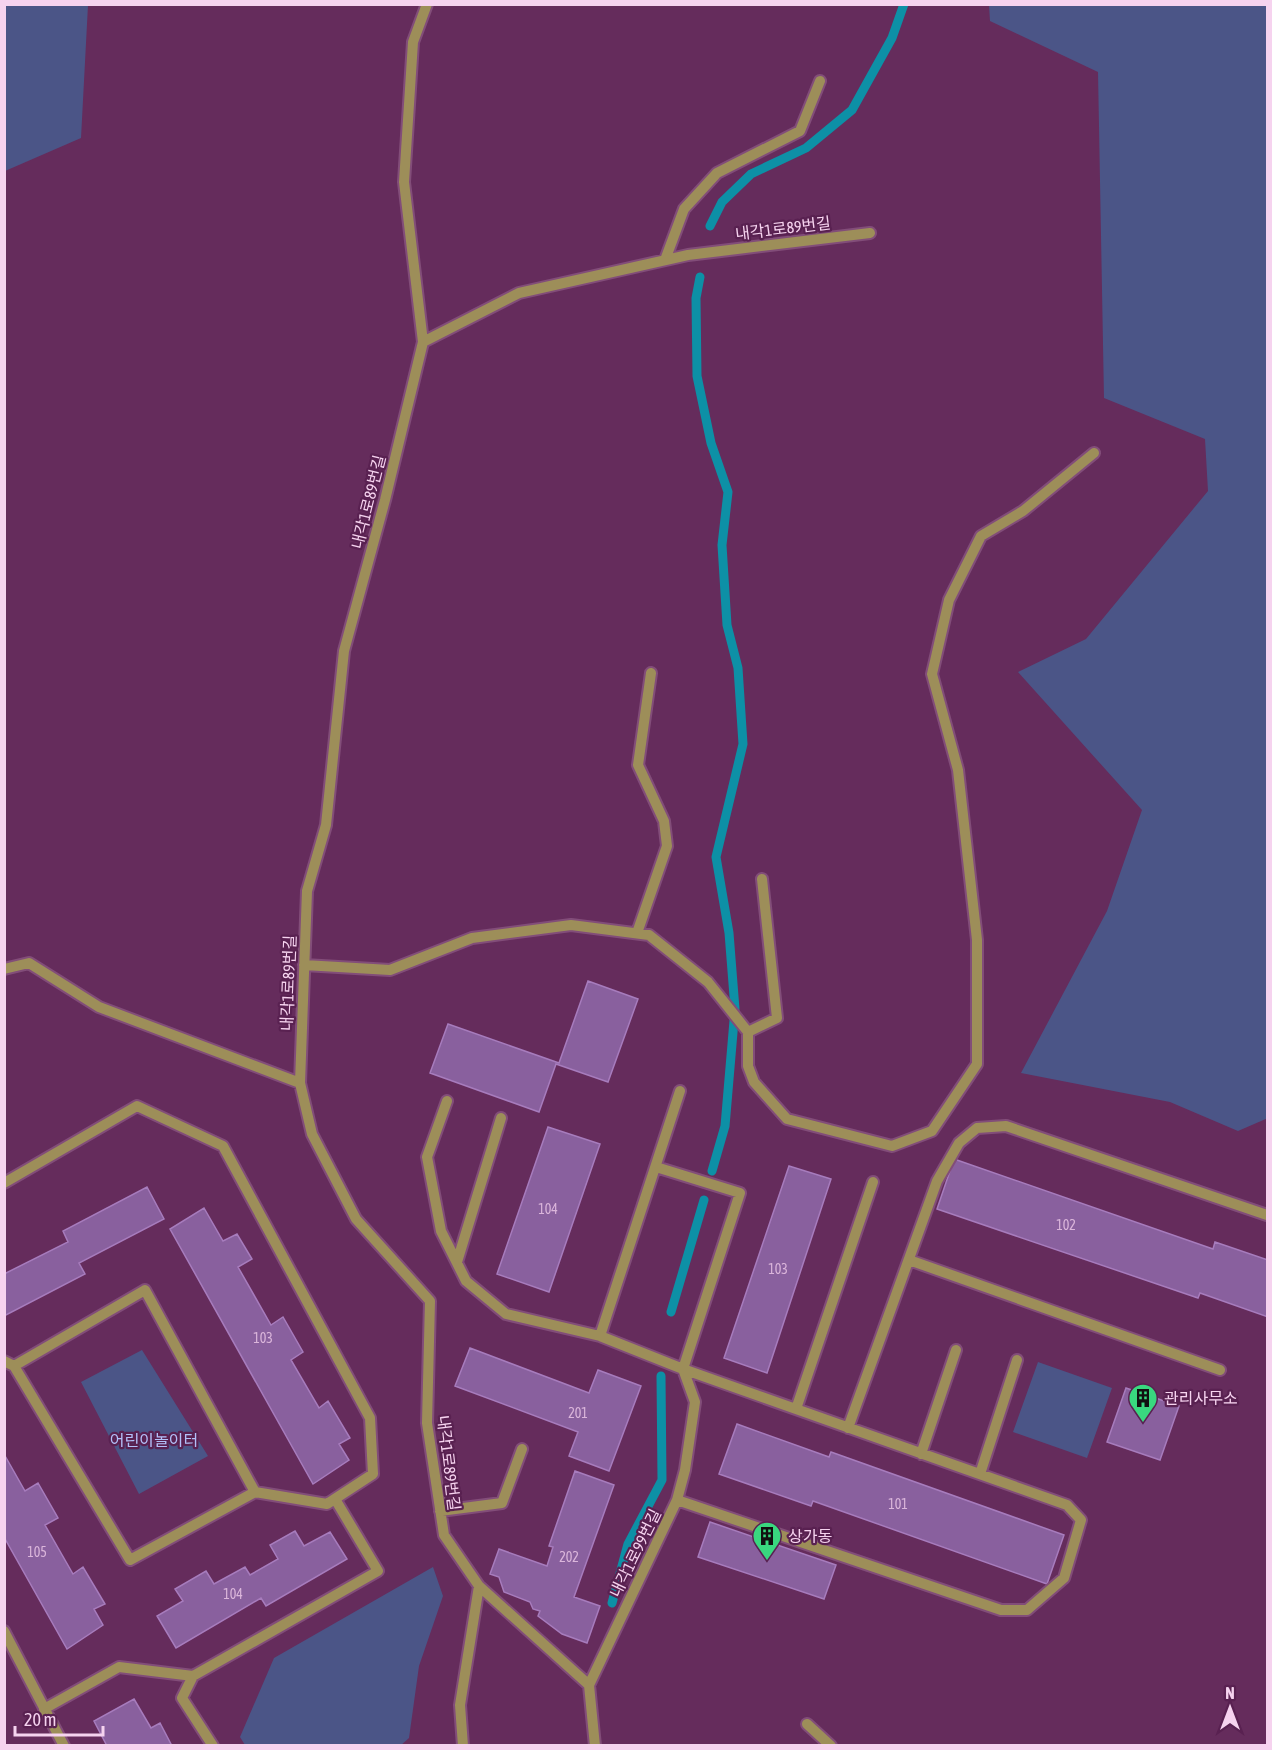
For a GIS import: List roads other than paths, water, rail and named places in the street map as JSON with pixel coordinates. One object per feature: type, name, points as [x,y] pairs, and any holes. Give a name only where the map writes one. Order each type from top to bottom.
[{"type":"street","name":"내각1로89번길","points":[[427,4],[413,42],[404,182],[423,342],[385,500],[344,651],[326,825],[307,891],[300,1083],[312,1134],[356,1219],[430,1301],[427,1423],[444,1534],[479,1586],[589,1685]]},
{"type":"street","points":[[665,260],[684,209],[717,172],[800,130],[820,81]]},
{"type":"street","name":"내각1로89번길","points":[[423,342],[519,293],[665,260],[870,233]]},
{"type":"street","points":[[304,965],[390,970],[472,938],[571,926],[649,935],[708,982],[748,1032],[747,1066],[754,1082],[787,1119],[892,1146],[932,1131],[977,1064],[978,940],[959,782],[932,675],[949,600],[981,536],[1023,512],[1094,453]]},
{"type":"street","points":[[637,933],[668,846],[664,821],[638,765],[651,673]]},
{"type":"street","points":[[748,1032],[777,1018],[762,879]]},
{"type":"street","points":[[4,969],[29,963],[99,1007],[300,1083]]},
{"type":"street","points":[[600,1336],[680,1091]]},
{"type":"street","points":[[447,1101],[427,1157],[441,1231],[466,1281],[506,1314],[600,1336],[683,1369],[1067,1505],[1081,1520],[1064,1578],[1027,1610],[1001,1610],[677,1500]]},
{"type":"street","points":[[4,1183],[137,1106],[223,1146],[370,1418],[373,1474],[327,1504],[255,1492],[130,1560],[9,1363],[146,1290],[255,1492]]},
{"type":"street","points":[[457,1262],[501,1118]]},
{"type":"street","points":[[848,1428],[938,1181],[959,1143],[977,1128],[1006,1125],[1267,1215]]},
{"type":"street","points":[[656,1167],[740,1193],[683,1369]]},
{"type":"street","points":[[796,1409],[873,1182]]},
{"type":"street","points":[[909,1260],[1220,1370]]},
{"type":"street","points":[[921,1454],[956,1350]]},
{"type":"street","points":[[980,1474],[1017,1360]]},
{"type":"street","name":"내각1로99번길","points":[[589,1685],[677,1500],[686,1470],[694,1402],[683,1369]]},
{"type":"street","points":[[440,1511],[502,1503],[522,1449]]},
{"type":"street","points":[[213,1746],[182,1698],[193,1676],[378,1571],[335,1499]]},
{"type":"street","points":[[463,1746],[460,1706],[479,1586]]},
{"type":"street","points":[[4,1631],[64,1746]]},
{"type":"street","points":[[44,1709],[119,1667],[193,1676]]},
{"type":"street","points":[[589,1685],[595,1746]]},
{"type":"street","points":[[807,1724],[831,1746]]},
{"type":"waterway","points":[[710,226],[722,202],[751,174],[806,148],[852,110],[892,38],[904,4]]},
{"type":"waterway","points":[[700,277],[696,298],[697,376],[711,443],[728,492],[722,545],[727,625],[738,668],[743,744],[716,857],[729,933],[735,1009],[725,1126],[712,1171]]},
{"type":"waterway","points":[[671,1312],[704,1200]]},
{"type":"waterway","points":[[612,1603],[628,1544],[662,1480],[661,1376]]},
{"type":"place","name":"관리사무소","points":[[1143,1424]]},
{"type":"place","name":"상가동","points":[[767,1562]]},
{"type":"park label","name":"어린이놀이터","points":[[154,1440]]}]
